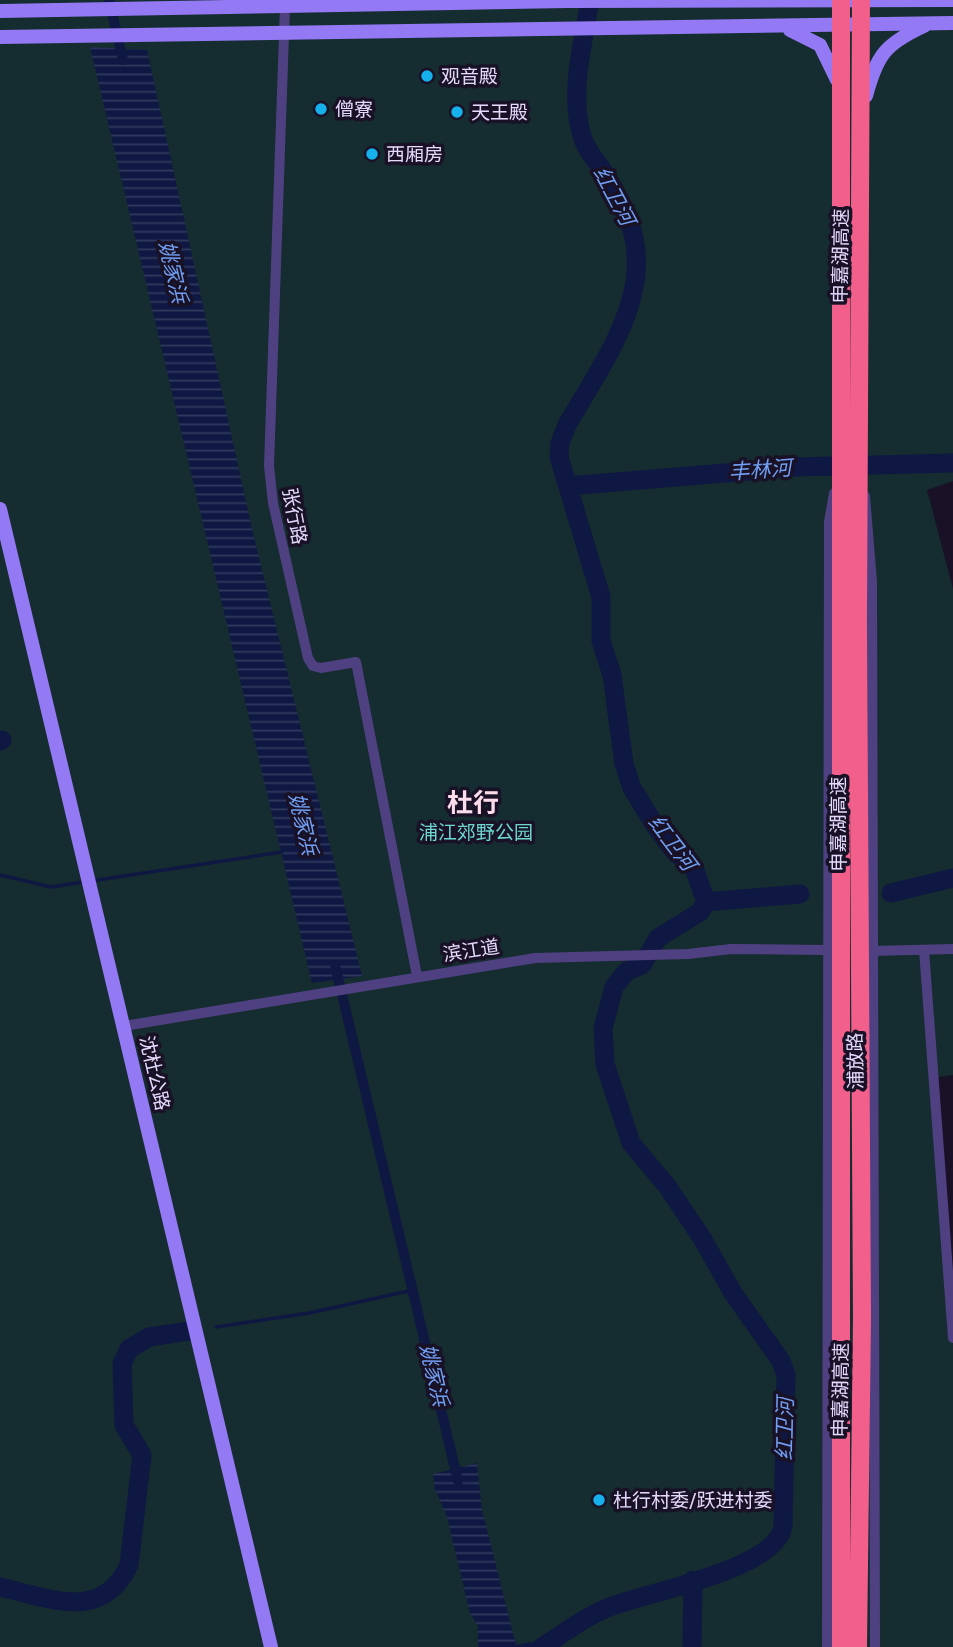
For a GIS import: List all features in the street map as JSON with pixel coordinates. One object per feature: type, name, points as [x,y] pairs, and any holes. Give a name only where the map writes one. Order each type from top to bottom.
[{"type":"highway","name":"申嘉湖高速","points":[[841,0],[841,1647]]},
{"type":"highway","name":"申嘉湖高速","points":[[859,1647],[862,1318],[858,619],[861,0]]},
{"type":"main road","points":[[0,11],[568,1],[953,0]]},
{"type":"main road","points":[[0,37],[953,23]]},
{"type":"main road","points":[[866,96],[873,69],[886,48],[901,37],[932,24]]},
{"type":"main road","points":[[782,27],[802,33],[820,45],[837,80]]},
{"type":"main road","name":"沈杜公路","points":[[0,509],[271,1647]]},
{"type":"street","name":"张行路","points":[[285,6],[270,466],[273,503],[308,658],[313,666],[321,668],[356,662],[417,976]]},
{"type":"street","name":"浦放路","points":[[862,475],[870,522],[872,582],[875,1647]]},
{"type":"street","name":"浦放路","points":[[827,1647],[825,1413],[830,1170],[827,950],[829,522],[837,479]]},
{"type":"street","name":"滨江道","points":[[124,1026],[320,991],[536,958],[751,948],[827,950]]},
{"type":"street","points":[[871,951],[953,949]]},
{"type":"street","points":[[924,950],[953,1338]]},
{"type":"green space","name":"浦江郊野公园","points":[[0,0],[953,0],[953,481],[927,490],[953,589],[953,1075],[938,1077],[953,1346],[953,1647],[0,1647]]},
{"type":"water","points":[[90,47],[147,50],[252,529],[362,976],[312,983]]},
{"type":"water","points":[[477,1463],[482,1510],[516,1645],[537,1641],[540,1647],[478,1647],[478,1626],[470,1613],[447,1517],[435,1489],[433,1474]]},
{"type":"waterway","name":"姚家浜","points":[[109,0],[123,60]]},
{"type":"waterway","name":"红卫河","points":[[542,1647],[607,1608],[735,1567],[775,1542],[783,1526],[786,1375],[781,1361],[733,1293],[702,1238],[667,1186],[631,1143],[605,1064],[603,1028],[614,987],[627,971],[642,965],[658,938],[700,912],[706,902],[694,868],[673,850],[654,824],[632,788],[624,764],[612,675],[601,641],[601,597],[559,457],[560,443],[567,425],[625,320],[635,282],[636,250],[629,222],[617,195],[585,145],[578,119],[577,85],[590,0]]},
{"type":"waterway","name":"丰林河","points":[[568,486],[796,467],[953,463]]},
{"type":"waterway","points":[[91,881],[282,852]]},
{"type":"waterway","points":[[0,875],[51,887],[83,882]]},
{"type":"waterway","name":"丰林河","points":[[891,893],[953,878]]},
{"type":"waterway","name":"丰林河","points":[[706,902],[800,894]]},
{"type":"waterway","name":"姚家浜","points":[[335,965],[458,1481]]},
{"type":"waterway","points":[[216,1327],[309,1313],[413,1290]]},
{"type":"waterway","points":[[0,1587],[73,1602],[104,1594],[118,1583],[129,1565],[142,1455],[124,1425],[122,1364],[129,1349],[149,1337],[189,1331]]},
{"type":"waterway","points":[[692,1647],[693,1580]]},
{"type":"place","name":"观音殿","points":[[427,76]]},
{"type":"place","name":"僧寮","points":[[321,109]]},
{"type":"place","name":"天王殿","points":[[457,112]]},
{"type":"place","name":"西厢房","points":[[372,154]]},
{"type":"place","name":"杜行村委/跃进村委","points":[[599,1500]]},
{"type":"district","name":"杜行","points":[[473,803]]}]
